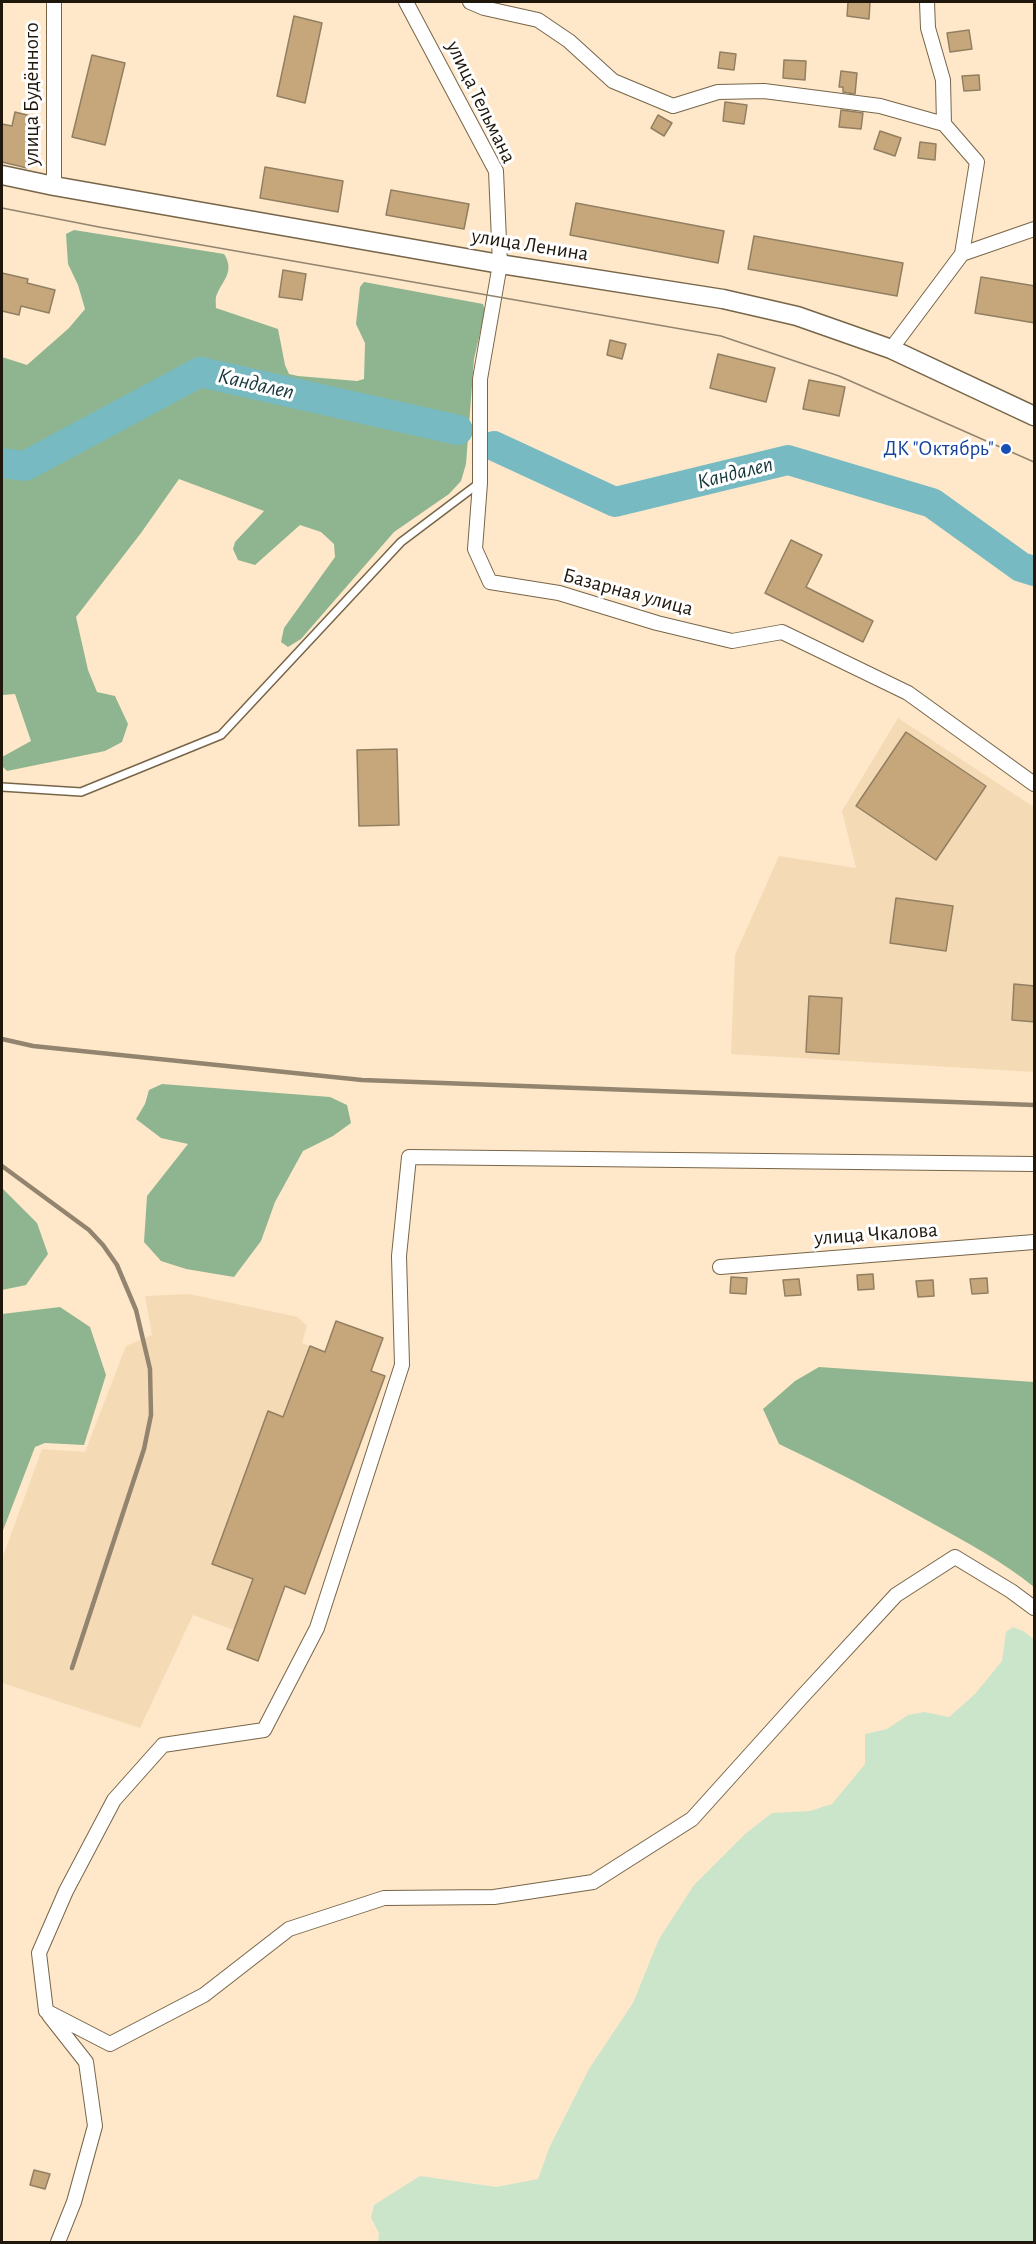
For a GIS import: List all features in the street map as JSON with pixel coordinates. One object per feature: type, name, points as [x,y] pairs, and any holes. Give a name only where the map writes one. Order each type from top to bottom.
[{"type":"main road","name":"улица Ленина","points":[[2,175],[500,264],[723,299],[797,316],[891,350],[1035,416]]},
{"type":"street","name":"улица Будённого","points":[[54,2],[54,186]]},
{"type":"street","name":"улица Тельмана","points":[[406,2],[496,171],[500,264]]},
{"type":"street","points":[[470,2],[484,8],[538,20],[569,40],[613,81],[673,106],[718,92],[764,91],[880,106],[944,124],[977,162],[962,254],[891,350]]},
{"type":"street","points":[[927,2],[928,28],[944,80],[944,124]]},
{"type":"street","points":[[962,254],[1035,229]]},
{"type":"street","name":"Базарная улица","points":[[500,264],[480,379],[480,483],[475,549],[490,582],[559,593],[657,623],[732,640],[782,632],[908,693],[1035,783]]},
{"type":"street","points":[[58,2242],[74,2202],[95,2126],[86,2062],[46,2011],[39,1953],[66,1891],[114,1800],[163,1745],[264,1730],[317,1628],[402,1365],[399,1256],[409,1157],[1035,1164]]},
{"type":"street","name":"улица Чкалова","points":[[720,1267],[1035,1242]]},
{"type":"street","points":[[46,2011],[110,2044],[204,1995],[289,1929],[384,1898],[494,1897],[593,1882],[692,1819],[896,1595],[955,1557],[1035,1608]]},
{"type":"lane","points":[[2,787],[81,792],[221,735],[401,542],[480,483]]},
{"type":"shaded area","points":[[898,718],[1034,807],[1034,1072],[731,1054],[735,955],[779,856],[856,868],[842,811]]},
{"type":"shaded area","points":[[189,1294],[298,1317],[307,1326],[302,1343],[324,1352],[336,1321],[383,1338],[371,1371],[385,1376],[305,1594],[285,1587],[258,1661],[227,1649],[234,1630],[193,1615],[140,1728],[2,1683],[2,1559],[42,1449],[85,1452],[126,1346],[152,1335],[145,1296]]},
{"type":"green space","points":[[74,230],[224,254],[228,270],[216,296],[216,308],[278,329],[285,365],[289,374],[298,376],[357,381],[364,379],[365,343],[356,324],[360,287],[364,282],[483,304],[485,311],[474,359],[466,464],[461,481],[449,494],[394,532],[301,639],[288,647],[281,642],[284,628],[335,557],[334,544],[321,532],[300,525],[255,565],[238,560],[233,549],[235,542],[264,511],[179,479],[141,533],[76,617],[88,670],[97,692],[115,696],[128,724],[122,742],[105,751],[7,771],[2,766],[2,757],[31,741],[15,694],[2,695],[2,357],[27,365],[69,328],[85,309],[78,285],[68,264],[66,234]]},
{"type":"green space","points":[[162,1084],[330,1097],[347,1105],[351,1123],[333,1136],[303,1151],[275,1202],[261,1241],[234,1277],[186,1269],[161,1261],[144,1242],[147,1196],[188,1144],[161,1138],[136,1119],[145,1104],[149,1090]]},
{"type":"green space","points":[[2,1188],[37,1223],[48,1254],[26,1285],[2,1290]]},
{"type":"green space","points":[[60,1307],[90,1327],[106,1375],[84,1445],[45,1443],[35,1447],[2,1533],[2,1314]]},
{"type":"green space","points":[[819,1367],[1034,1382],[1034,1587],[997,1560],[957,1537],[892,1501],[779,1444],[763,1409],[795,1381]]},
{"type":"green space","points":[[1013,1627],[1034,1639],[1034,2242],[378,2242],[379,2233],[371,2218],[374,2205],[420,2176],[496,2187],[538,2179],[550,2146],[589,2069],[633,2003],[659,1939],[694,1885],[745,1834],[772,1813],[810,1811],[832,1804],[865,1764],[865,1734],[887,1729],[908,1715],[924,1712],[949,1717],[975,1694],[1002,1661],[1006,1632]]},
{"type":"building","points":[[848,2],[870,2],[869,19],[847,16]]},
{"type":"building","points":[[294,16],[322,23],[305,103],[277,96]]},
{"type":"building","points":[[969,30],[972,49],[950,52],[947,33]]},
{"type":"building","points":[[720,52],[736,54],[734,70],[718,68]]},
{"type":"building","points":[[92,55],[125,63],[105,145],[72,137]]},
{"type":"building","points":[[784,60],[806,61],[805,80],[783,78]]},
{"type":"building","points":[[841,71],[857,73],[855,94],[843,92],[843,87],[839,87]]},
{"type":"building","points":[[979,75],[980,90],[964,91],[962,76]]},
{"type":"building","points":[[725,102],[747,105],[744,124],[723,121]]},
{"type":"building","points":[[841,110],[863,113],[861,129],[839,127]]},
{"type":"building","points":[[15,112],[39,118],[27,168],[2,162],[2,124],[12,126]]},
{"type":"building","points":[[658,115],[672,123],[664,136],[651,128]]},
{"type":"building","points":[[880,131],[901,138],[895,156],[874,149]]},
{"type":"building","points":[[920,142],[936,144],[935,160],[918,158]]},
{"type":"building","points":[[265,167],[343,181],[338,212],[260,198]]},
{"type":"building","points":[[391,190],[469,204],[464,229],[386,215]]},
{"type":"building","points":[[576,203],[724,231],[718,263],[570,235]]},
{"type":"building","points":[[754,236],[903,263],[897,296],[748,269]]},
{"type":"building","points":[[283,270],[306,274],[302,300],[279,297]]},
{"type":"building","points":[[2,273],[28,279],[27,283],[55,290],[49,313],[21,306],[19,315],[2,311]]},
{"type":"building","points":[[981,277],[1035,286],[1035,323],[975,313]]},
{"type":"building","points":[[610,340],[626,344],[622,359],[607,355]]},
{"type":"building","points":[[718,354],[775,368],[766,402],[710,388]]},
{"type":"building","points":[[809,380],[845,387],[839,416],[803,409]]},
{"type":"building","points":[[791,540],[822,555],[806,587],[873,621],[863,642],[765,593]]},
{"type":"building","points":[[906,732],[986,786],[936,860],[856,806]]},
{"type":"building","points":[[397,749],[399,825],[359,826],[357,750]]},
{"type":"building","points":[[896,898],[953,906],[946,951],[890,943]]},
{"type":"building","points":[[1014,984],[1035,986],[1035,1022],[1012,1020]]},
{"type":"building","points":[[809,996],[842,998],[839,1054],[806,1052]]},
{"type":"building","points":[[873,1274],[874,1289],[858,1290],[857,1275]]},
{"type":"building","points":[[731,1277],[747,1278],[746,1294],[730,1293]]},
{"type":"building","points":[[987,1278],[988,1293],[972,1294],[970,1279]]},
{"type":"building","points":[[799,1279],[801,1295],[785,1296],[783,1280]]},
{"type":"building","points":[[933,1280],[934,1296],[918,1297],[916,1281]]},
{"type":"building","points":[[336,1321],[383,1338],[371,1371],[385,1376],[305,1594],[285,1586],[258,1661],[227,1649],[253,1579],[212,1564],[268,1411],[283,1417],[310,1346],[325,1352]]},
{"type":"building","points":[[34,2170],[50,2174],[45,2189],[30,2185]]},
{"type":"waterway","name":"Кандалеп","points":[[2,463],[25,466],[200,372],[458,430]]},
{"type":"waterway","name":"Кандалеп","points":[[494,446],[615,502],[788,460],[932,503],[1021,567],[1034,571]]},
{"type":"tram line","points":[[2,208],[721,336],[839,376],[1034,462]]},
{"type":"railway","points":[[2,1039],[33,1046],[362,1080],[1034,1105]]},
{"type":"railway","points":[[2,1166],[89,1230],[103,1245],[117,1265],[136,1310],[150,1369],[151,1415],[144,1449],[72,1668]]},
{"type":"place","name":"ДК \"Октябрь\"","points":[[1006,449]]}]
